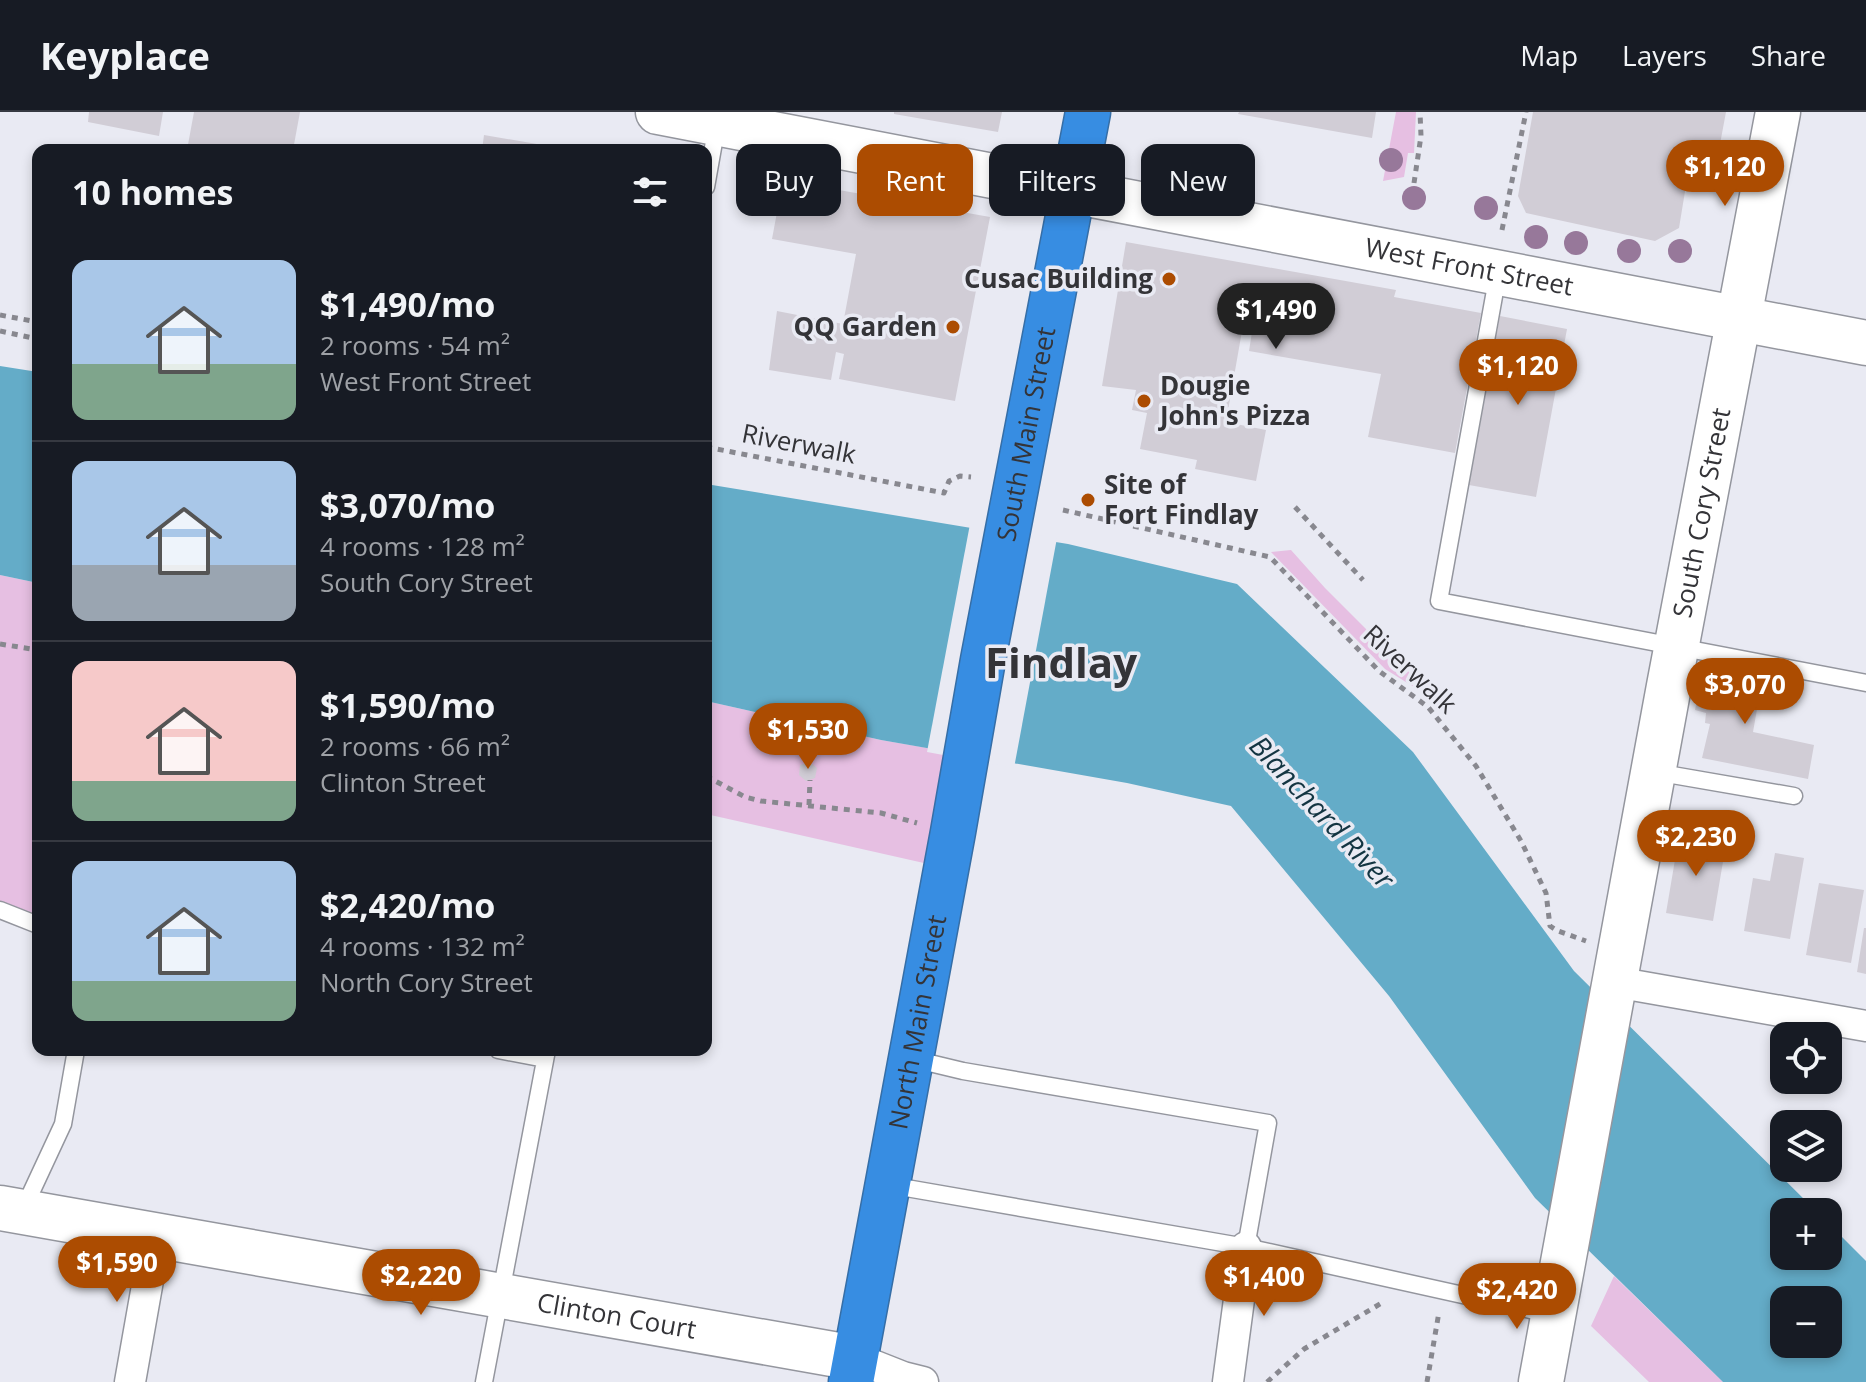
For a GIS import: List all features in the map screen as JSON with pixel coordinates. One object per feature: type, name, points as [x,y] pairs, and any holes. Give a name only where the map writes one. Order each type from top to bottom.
[{"type":"highway","name":"South Main Street","points":[[1082,144],[1088,112]]},
{"type":"highway","name":"South Main Street","points":[[983,660],[1068,216]]},
{"type":"highway","name":"North Main Street","points":[[853,1370],[983,660]]},
{"type":"street","name":"West Front Street","points":[[658,112],[718,118],[989,173]]},
{"type":"street","name":"South Cory Street","points":[[1541,1382],[1778,112]]},
{"type":"street","name":"West Front Street","points":[[1125,201],[1182,213],[1500,251],[1739,318],[1866,343]]},
{"type":"street","points":[[1618,968],[1866,1026]]},
{"type":"street","name":"Clinton Court","points":[[11,1210],[501,1296],[853,1370]]},
{"type":"street","points":[[130,1382],[156,1235]]},
{"type":"street","points":[[1228,1382],[1246,1247]]},
{"type":"street","points":[[853,1370],[923,1382]]},
{"type":"lane","points":[[712,152],[718,118]]},
{"type":"lane","points":[[1500,251],[1439,601],[1866,683]]},
{"type":"lane","points":[[1653,771],[1794,796]]},
{"type":"lane","points":[[0,910],[32,923]]},
{"type":"lane","points":[[11,1210],[63,1124],[75,1056]]},
{"type":"lane","points":[[484,1382],[546,1056]]},
{"type":"lane","points":[[911,1058],[963,1071],[1268,1123],[1246,1247]]},
{"type":"lane","points":[[887,1185],[1246,1247],[1443,1290],[1556,1304]]},
{"type":"path","points":[[1414,183],[1421,136],[1420,112]]},
{"type":"path","points":[[1500,251],[1526,112]]},
{"type":"path","points":[[0,315],[32,321]]},
{"type":"path","points":[[0,331],[32,338]]},
{"type":"path","name":"Riverwalk","points":[[712,448],[944,493],[949,481],[960,476],[971,477]]},
{"type":"path","points":[[1295,507],[1363,580]]},
{"type":"path","name":"Riverwalk","points":[[1063,510],[1270,557],[1379,671],[1428,707],[1476,766],[1521,841],[1546,893],[1550,926],[1576,938],[1618,968]]},
{"type":"path","points":[[0,644],[32,649]]},
{"type":"path","points":[[712,779],[745,797],[761,801],[881,813],[953,832]]},
{"type":"path","points":[[809,805],[810,780]]},
{"type":"path","points":[[1267,1382],[1304,1349],[1413,1284]]},
{"type":"path","points":[[1427,1382],[1443,1290]]},
{"type":"shaded area","points":[[1396,112],[1416,112],[1414,153],[1408,153],[1404,177],[1383,181]]},
{"type":"shaded area","points":[[1291,550],[1410,673],[1429,684],[1438,702],[1385,669],[1271,552]]},
{"type":"shaded area","points":[[0,575],[32,582],[32,923],[0,910]]},
{"type":"shaded area","points":[[712,702],[881,740],[957,753],[946,868],[712,815]]},
{"type":"shaded area","points":[[1614,1276],[1723,1382],[1649,1382],[1591,1326]]},
{"type":"water","points":[[0,366],[32,371],[32,582],[0,575]]},
{"type":"water","name":"Blanchard River","points":[[712,485],[1068,544],[1237,584],[1413,752],[1574,971],[1770,1165],[1770,1182],[1787,1182],[1803,1198],[1770,1198],[1770,1270],[1842,1270],[1842,1237],[1866,1261],[1866,1382],[1723,1382],[1535,1198],[1389,996],[1231,806],[1127,783],[881,740],[712,702]]},
{"type":"pier","points":[[970,524],[1057,538],[1014,768],[927,752]]},
{"type":"building","points":[[89,112],[163,112],[159,136],[88,122]]},
{"type":"building","points":[[194,112],[300,112],[294,144],[188,144]]},
{"type":"building","points":[[894,112],[1002,112],[998,132]]},
{"type":"building","points":[[1239,112],[1376,112],[1372,138]]},
{"type":"building","points":[[1533,112],[1726,112],[1717,160],[1691,155],[1679,228],[1655,241],[1526,213],[1518,196]]},
{"type":"building","points":[[484,135],[537,144],[483,144]]},
{"type":"building","points":[[841,190],[857,193],[857,216],[973,214],[990,217],[955,401],[839,379],[844,354],[836,352],[831,380],[769,370],[777,311],[843,324],[856,254],[772,239],[776,216],[841,216]]},
{"type":"building","points":[[1126,242],[1396,290],[1394,297],[1481,313],[1455,453],[1368,437],[1381,374],[1249,351],[1252,332],[1242,331],[1226,422],[1266,430],[1256,481],[1195,469],[1197,460],[1140,449],[1147,413],[1132,410],[1136,390],[1102,386]]},
{"type":"building","points":[[1500,316],[1567,329],[1536,497],[1469,485]]},
{"type":"building","points":[[1704,664],[1763,675],[1753,732],[1814,745],[1808,779],[1702,758],[1710,724],[1705,723],[1706,713],[1695,710]]},
{"type":"building","points":[[810,762],[817,768],[815,778],[806,781],[799,775],[800,765]]},
{"type":"building","points":[[1679,836],[1726,844],[1713,921],[1666,913]]},
{"type":"building","points":[[1775,853],[1804,858],[1790,939],[1744,931],[1753,878],[1770,881]]},
{"type":"building","points":[[1819,883],[1864,890],[1851,963],[1806,955]]},
{"type":"building","points":[[1866,928],[1866,974],[1857,972]]},
{"type":"place","name":"Cusac Building","points":[[1169,279]]},
{"type":"place","name":"QQ Garden","points":[[953,327]]},
{"type":"place","name":"Dougie John's Pizza","points":[[1144,401]]},
{"type":"place","name":"Site of Fort Findlay","points":[[1088,500]]},
{"type":"district","name":"Findlay","points":[[1061,663]]}]
